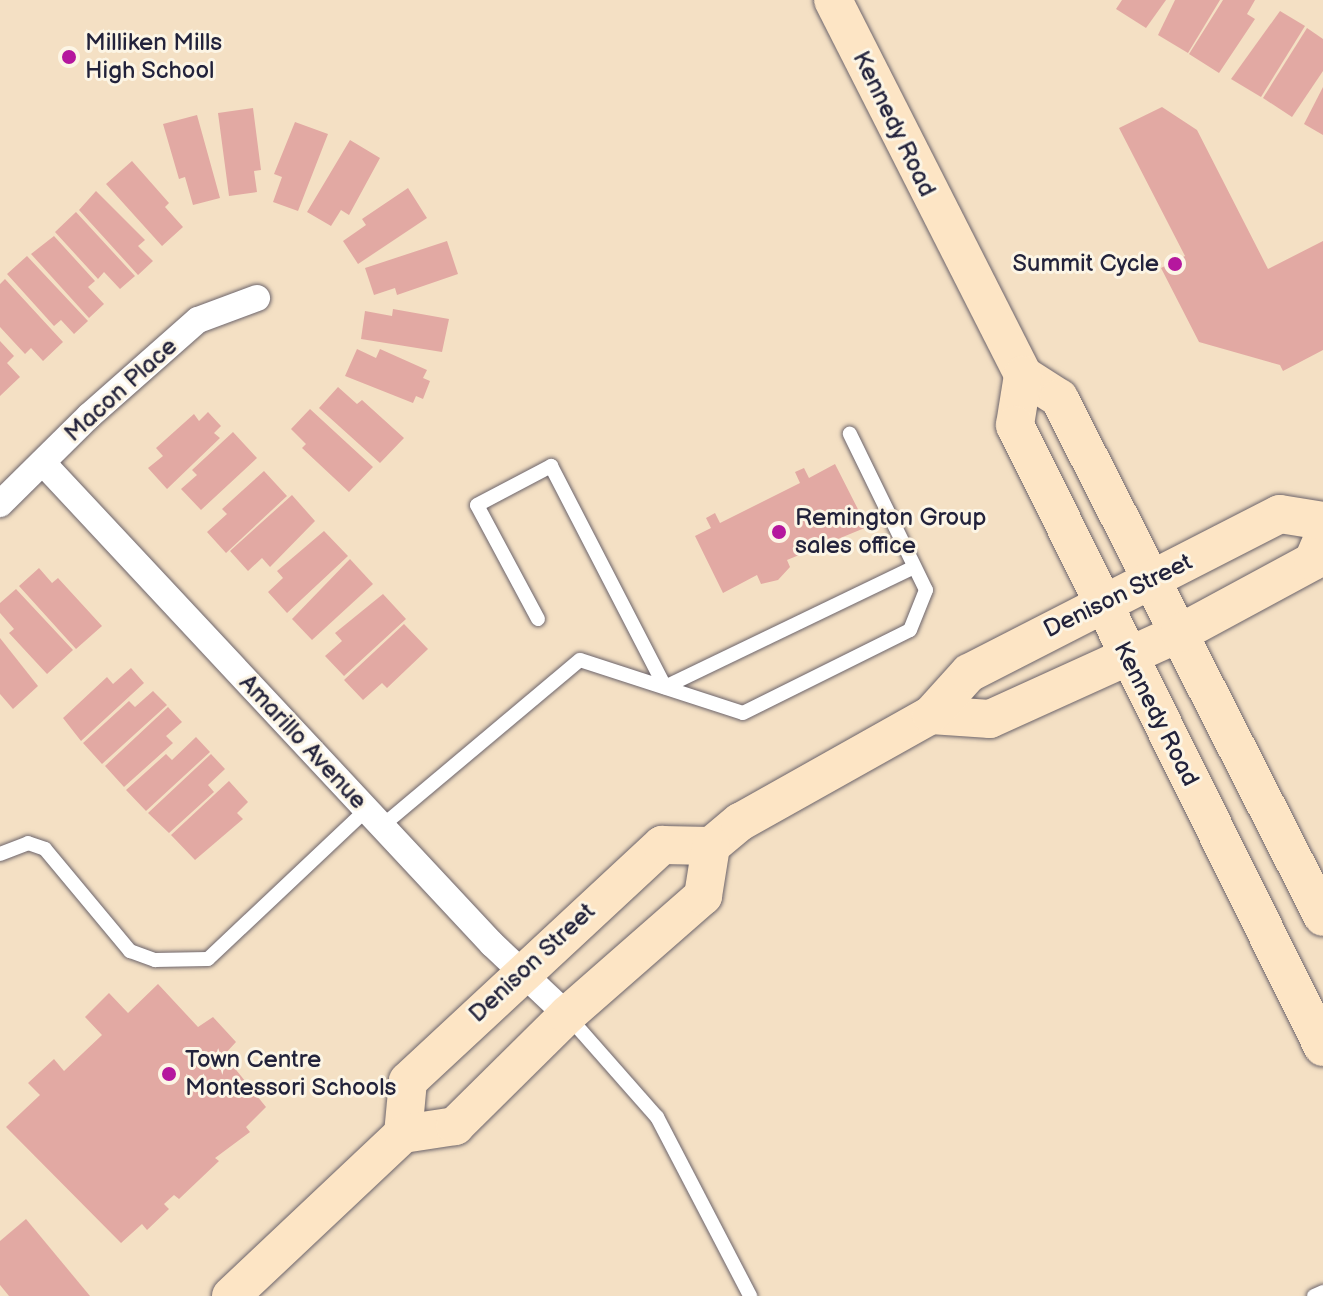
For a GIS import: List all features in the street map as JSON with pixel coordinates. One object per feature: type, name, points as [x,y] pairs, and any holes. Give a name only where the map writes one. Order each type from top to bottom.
[{"type":"main road","name":"Kennedy Road","points":[[833,0],[1023,375],[1015,425],[1126,657],[1323,1047]]},
{"type":"main road","points":[[1023,375],[1059,398],[1323,917]]},
{"type":"main road","name":"Denison Street","points":[[403,1134],[408,1081],[520,971],[662,845],[711,846],[740,822],[931,715],[969,673],[1101,602],[1280,514],[1323,521]]},
{"type":"main road","points":[[931,715],[990,719],[1180,633],[1313,561],[1323,537]]},
{"type":"main road","points":[[231,1296],[403,1134],[455,1126],[567,1015],[703,896],[711,846]]},
{"type":"street","name":"Macon Place","points":[[0,504],[44,464],[89,416],[198,320],[257,298]]},
{"type":"street","name":"Amarillo Avenue","points":[[44,464],[374,818],[520,971],[567,1015]]},
{"type":"lane","points":[[0,854],[28,843],[45,849],[130,951],[155,960],[208,959],[374,818],[580,660],[743,713],[910,630],[926,590],[850,434]]},
{"type":"lane","points":[[538,619],[477,505],[551,466],[665,687]]},
{"type":"lane","points":[[665,687],[914,567]]},
{"type":"lane","points":[[567,1015],[657,1117],[750,1296]]},
{"type":"lane","points":[[1314,1296],[1323,1292]]},
{"type":"building","points":[[1122,0],[1166,0],[1146,28],[1116,9]]},
{"type":"building","points":[[1175,0],[1220,0],[1188,53],[1158,35]]},
{"type":"building","points":[[1223,0],[1255,0],[1247,14],[1255,19],[1219,73],[1189,54]]},
{"type":"building","points":[[1280,11],[1305,26],[1261,97],[1231,79]]},
{"type":"building","points":[[1307,28],[1323,39],[1323,71],[1292,117],[1263,98]]},
{"type":"building","points":[[1323,87],[1323,135],[1304,124]]},
{"type":"building","points":[[1162,107],[1197,130],[1268,269],[1323,241],[1323,350],[1283,371],[1280,365],[1199,342],[1161,268],[1185,256],[1119,128]]},
{"type":"building","points":[[253,108],[261,170],[254,171],[257,192],[229,196],[218,113]]},
{"type":"building","points":[[197,115],[220,198],[193,205],[185,177],[179,179],[163,124]]},
{"type":"building","points":[[295,122],[328,134],[298,211],[273,202],[282,177],[274,174]]},
{"type":"building","points":[[350,140],[380,158],[349,215],[341,210],[331,226],[307,212]]},
{"type":"building","points":[[132,161],[169,203],[165,207],[183,227],[162,246],[106,184]]},
{"type":"building","points":[[408,188],[427,218],[358,264],[343,241],[366,225],[362,219]]},
{"type":"building","points":[[96,191],[145,240],[138,246],[153,261],[138,275],[79,210]]},
{"type":"building","points":[[76,212],[135,276],[120,289],[104,272],[98,279],[55,232]]},
{"type":"building","points":[[54,236],[95,281],[88,287],[104,304],[89,318],[31,254]]},
{"type":"building","points":[[447,241],[458,274],[397,295],[395,288],[374,295],[365,268]]},
{"type":"building","points":[[27,256],[88,321],[74,334],[61,320],[54,326],[7,274]]},
{"type":"building","points":[[5,279],[63,342],[43,361],[31,348],[25,354],[0,327],[0,284]]},
{"type":"building","points":[[393,309],[449,319],[442,352],[361,339],[365,311],[392,316]]},
{"type":"building","points":[[0,341],[14,356],[7,363],[20,377],[0,396]]},
{"type":"building","points":[[357,349],[376,358],[380,349],[427,370],[423,378],[430,381],[423,399],[416,396],[413,403],[345,376]]},
{"type":"building","points":[[338,387],[357,404],[362,400],[404,438],[380,463],[319,408]]},
{"type":"building","points":[[310,409],[373,467],[349,492],[302,448],[306,444],[291,429]]},
{"type":"building","points":[[208,412],[221,426],[214,433],[220,438],[167,489],[148,468],[163,456],[156,448],[194,414],[199,421]]},
{"type":"building","points":[[233,432],[257,458],[201,510],[181,489],[197,475],[192,470]]},
{"type":"building","name":"Remington Group sales office","points":[[835,464],[867,527],[787,560],[790,567],[778,580],[761,584],[757,575],[723,593],[695,536],[711,528],[706,518],[715,513],[720,523],[800,483],[795,472],[804,468],[809,478]]},
{"type":"building","points":[[264,471],[287,496],[226,553],[207,532],[227,514],[222,509]]},
{"type":"building","points":[[292,495],[315,521],[270,567],[262,558],[248,571],[230,551]]},
{"type":"building","points":[[324,531],[348,556],[287,613],[268,592],[283,578],[277,571]]},
{"type":"building","points":[[350,559],[373,584],[312,640],[292,619]]},
{"type":"building","points":[[39,568],[52,583],[58,578],[102,626],[76,649],[19,586]]},
{"type":"building","points":[[16,589],[73,650],[47,674],[9,633],[14,629],[0,613],[0,603]]},
{"type":"building","points":[[383,594],[406,619],[344,676],[325,656],[342,641],[335,633]]},
{"type":"building","points":[[404,624],[428,649],[387,688],[382,683],[363,700],[344,680]]},
{"type":"building","points":[[0,638],[38,686],[13,709],[0,694]]},
{"type":"building","points":[[131,668],[144,683],[81,741],[63,718],[107,677],[113,684]]},
{"type":"building","points":[[153,691],[167,705],[102,764],[83,743],[129,701],[135,707]]},
{"type":"building","points":[[168,707],[182,722],[166,736],[173,743],[124,787],[105,766]]},
{"type":"building","points":[[196,737],[210,752],[146,811],[126,790],[166,754],[172,760]]},
{"type":"building","points":[[211,754],[225,769],[208,785],[214,792],[169,833],[148,813]]},
{"type":"building","points":[[229,781],[248,802],[237,813],[243,819],[195,860],[171,835]]},
{"type":"building","points":[[158,984],[198,1027],[213,1017],[236,1042],[224,1055],[266,1107],[246,1127],[250,1132],[215,1158],[219,1161],[179,1199],[174,1195],[164,1204],[169,1209],[147,1230],[142,1224],[121,1243],[6,1127],[40,1095],[28,1083],[54,1059],[64,1071],[102,1035],[85,1017],[109,993],[128,1013]]},
{"type":"building","points":[[26,1219],[90,1296],[9,1296],[0,1285],[0,1241]]},
{"type":"place","name":"Milliken Mills High School","points":[[69,57]]},
{"type":"place","name":"Summit Cycle","points":[[1175,264]]},
{"type":"place","name":"Remington Group sales office","points":[[779,532]]},
{"type":"place","name":"Town Centre Montessori Schools","points":[[169,1074]]}]
